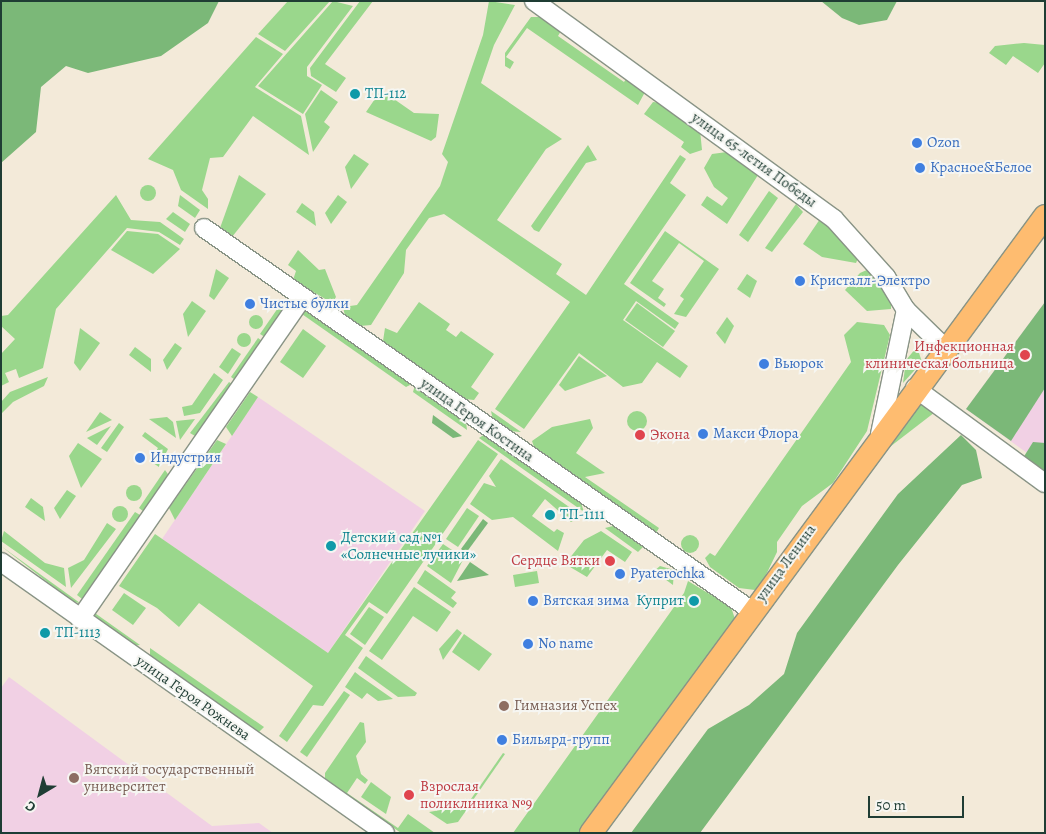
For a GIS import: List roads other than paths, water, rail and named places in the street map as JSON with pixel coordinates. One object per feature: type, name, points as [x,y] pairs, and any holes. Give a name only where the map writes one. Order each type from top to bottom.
[{"type":"main road","name":"улица Ленина","points":[[591,833],[880,434],[986,297],[1045,216]]},
{"type":"street","name":"улица 65-летия Победы","points":[[534,1],[834,219],[886,277],[906,310],[945,348]]},
{"type":"street","name":"улица Героя Костина","points":[[204,228],[752,611]]},
{"type":"street","points":[[80,619],[302,298]]},
{"type":"street","points":[[880,434],[906,310]]},
{"type":"street","points":[[915,388],[1045,483]]},
{"type":"street","name":"улица Героя Рожнева","points":[[1,562],[385,833]]},
{"type":"place","name":"ТП-112","points":[[355,94]]},
{"type":"place","name":"Ozon","points":[[917,143]]},
{"type":"place","name":"Красное&Белое","points":[[920,168]]},
{"type":"place","name":"Кристалл-Электро","points":[[800,281]]},
{"type":"place","name":"Чистые булки","points":[[250,304]]},
{"type":"place","name":"Инфекционная клиническая больница","points":[[1025,355]]},
{"type":"place","name":"Вьюрок","points":[[764,364]]},
{"type":"place","name":"Макси Флора","points":[[703,434]]},
{"type":"place","name":"Экона","points":[[640,435]]},
{"type":"place","name":"Индустрия","points":[[140,458]]},
{"type":"place","name":"ТП-1111","points":[[550,515]]},
{"type":"place","name":"Детский сад №1 «Солнечные лучики»","points":[[331,546]]},
{"type":"place","name":"Сердце Вятки","points":[[610,561]]},
{"type":"place","name":"Pyaterochka","points":[[620,574]]},
{"type":"place","name":"Вятская зима","points":[[533,601]]},
{"type":"place","name":"Куприт","points":[[694,601]]},
{"type":"place","name":"ТП-1113","points":[[45,633]]},
{"type":"place","name":"No name","points":[[528,644]]},
{"type":"place","name":"Гимназия Успех","points":[[504,706]]},
{"type":"place","name":"Бильярд-групп","points":[[502,740]]},
{"type":"place","name":"Вятский государственный университет","points":[[74,778]]},
{"type":"place","name":"Взрослая поликлиника №9","points":[[409,795]]}]
